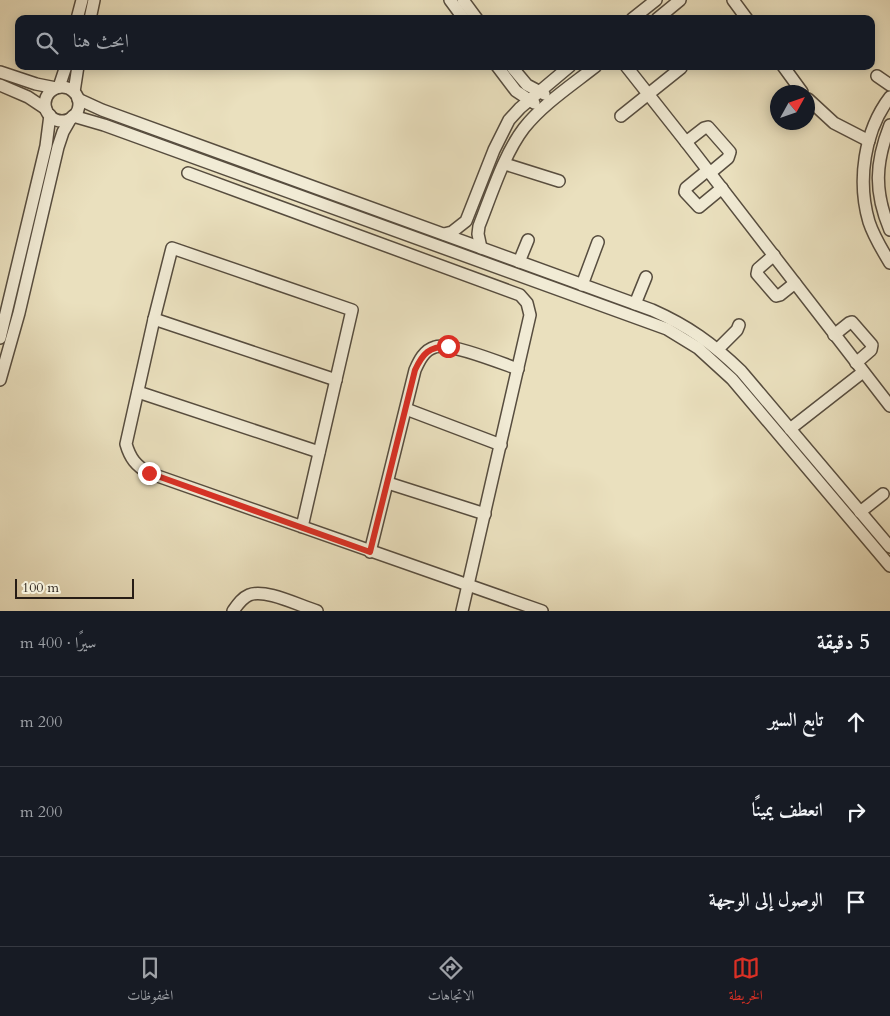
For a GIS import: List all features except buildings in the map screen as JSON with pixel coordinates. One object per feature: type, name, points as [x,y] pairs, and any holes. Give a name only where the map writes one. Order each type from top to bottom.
[{"type":"street","points":[[78,15],[82,0]]},
{"type":"street","points":[[91,15],[94,0]]},
{"type":"street","points":[[450,0],[461,15]]},
{"type":"street","points":[[463,0],[474,15]]},
{"type":"street","points":[[637,15],[656,0]]},
{"type":"street","points":[[662,15],[680,0]]},
{"type":"street","points":[[733,0],[744,15]]},
{"type":"street","points":[[0,338],[46,146],[48,112],[46,99],[48,94],[58,87],[64,70]]},
{"type":"street","points":[[0,380],[19,313],[58,147],[63,132],[78,108],[76,96],[78,70]]},
{"type":"street","points":[[500,70],[516,91],[529,101],[544,108]]},
{"type":"street","points":[[514,70],[521,81],[554,99]]},
{"type":"street","points":[[444,234],[452,232],[466,221],[504,130],[514,114],[565,70]]},
{"type":"street","points":[[481,248],[478,234],[479,226],[518,137],[544,108],[591,70]]},
{"type":"street","points":[[629,70],[890,406]]},
{"type":"street","points":[[622,116],[678,70]]},
{"type":"street","points":[[786,70],[797,85]]},
{"type":"street","points":[[0,72],[31,83],[70,89],[76,96],[102,110],[670,318],[703,337],[741,371],[757,400],[814,477],[890,566]]},
{"type":"street","points":[[877,76],[890,85]]},
{"type":"street","points":[[0,85],[28,97],[53,118],[62,120],[72,117],[104,125],[667,329],[698,348],[790,429],[890,547]]},
{"type":"street","points":[[890,97],[880,113],[869,141],[863,181],[869,222],[877,241],[890,263]]},
{"type":"street","points":[[815,105],[834,123],[869,141]]},
{"type":"street","points":[[890,125],[882,147],[878,190],[883,212],[890,230]]},
{"type":"street","points":[[686,142],[708,127],[730,152],[728,158],[686,188],[685,192],[699,206],[722,188]]},
{"type":"street","points":[[505,164],[559,181]]},
{"type":"street","points":[[188,174],[520,295],[527,304],[530,315],[462,611]]},
{"type":"street","points":[[412,238],[416,224]]},
{"type":"street","points":[[519,262],[528,240]]},
{"type":"street","points":[[582,285],[598,242]]},
{"type":"street","points":[[302,528],[352,310],[172,248],[126,444],[133,462],[149,473],[302,528],[370,552],[542,611]]},
{"type":"street","points":[[774,255],[758,269],[757,274],[776,296],[795,283]]},
{"type":"street","points":[[499,268],[503,256]]},
{"type":"street","points":[[467,275],[474,259]]},
{"type":"street","points":[[635,304],[646,276]]},
{"type":"street","points":[[154,319],[336,380]]},
{"type":"street","points":[[790,429],[859,367],[871,350],[872,344],[852,322],[849,322],[834,335]]},
{"type":"street","points":[[718,349],[739,325]]},
{"type":"street","points":[[370,552],[415,370],[420,359],[435,347],[448,346],[518,369]]},
{"type":"street","points":[[138,392],[319,452]]},
{"type":"street","points":[[406,409],[501,445]]},
{"type":"street","points":[[814,477],[824,469]]},
{"type":"street","points":[[388,484],[485,514]]},
{"type":"street","points":[[860,512],[883,494]]},
{"type":"street","points":[[233,611],[240,601],[250,595],[262,592],[313,610]]},
{"type":"route","points":[[149,473],[370,552],[415,370],[426,352],[435,347],[448,346]]}]
